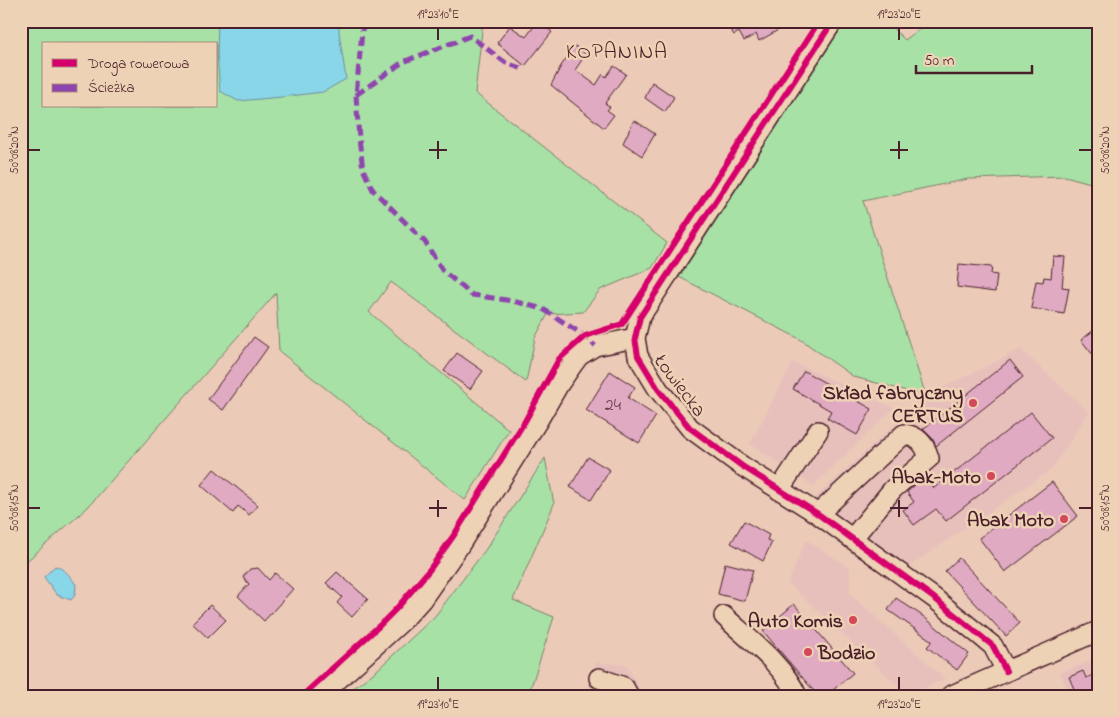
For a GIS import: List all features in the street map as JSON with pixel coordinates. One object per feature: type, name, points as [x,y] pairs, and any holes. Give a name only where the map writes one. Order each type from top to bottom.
[{"type":"street","name":"Łowiecka","points":[[833,21],[640,317],[635,338],[638,356],[658,389],[690,428],[742,466],[818,514],[934,598],[993,646],[1006,672]]},
{"type":"street","points":[[320,696],[396,627],[422,599],[460,546],[559,384],[579,356],[595,346],[635,338]]},
{"type":"street","points":[[779,490],[818,431]]},
{"type":"street","points":[[818,514],[904,434],[915,436],[926,448],[929,458],[893,489],[852,539]]},
{"type":"street","points":[[724,616],[768,657],[793,686],[797,696]]},
{"type":"street","points":[[950,696],[1098,631]]},
{"type":"street","points":[[599,678],[624,687],[629,696]]},
{"type":"shaded area","points":[[1020,349],[1089,412],[1052,469],[899,573],[814,499],[926,396]]},
{"type":"shaded area","points":[[793,362],[894,408],[813,486],[750,444]]},
{"type":"shaded area","points":[[806,540],[850,568],[850,594],[945,679],[908,695],[788,583]]},
{"type":"shaded area","points":[[1098,658],[1098,696],[1071,696],[1060,673]]},
{"type":"shaded area","points":[[596,663],[626,664],[643,696],[585,696]]},
{"type":"green space","points":[[21,21],[483,21],[475,93],[667,243],[652,268],[600,290],[583,312],[548,314],[535,338],[526,382],[391,282],[369,312],[509,430],[465,500],[279,351],[276,293],[87,508],[21,566]]},
{"type":"green space","points":[[846,21],[885,21],[905,40],[931,21],[1098,21],[1098,185],[1065,176],[968,179],[863,201],[926,396],[854,377],[800,339],[679,277]]},
{"type":"green space","points":[[545,458],[554,504],[513,600],[554,617],[528,696],[343,696],[376,671],[435,616],[486,549]]},
{"type":"water","points":[[218,21],[339,21],[346,79],[323,92],[238,101],[220,91]]},
{"type":"water","points":[[55,566],[65,571],[76,585],[75,595],[71,600],[57,595],[44,577]]},
{"type":"building","points":[[538,21],[553,21],[548,29],[552,32],[525,66],[497,43],[510,26],[526,37]]},
{"type":"building","points":[[726,21],[794,21],[759,41],[756,34],[744,41],[739,32],[734,35]]},
{"type":"building","points":[[575,46],[586,54],[575,70],[596,85],[603,74],[606,77],[614,66],[626,74],[605,103],[610,107],[607,110],[614,115],[604,128],[551,85]]},
{"type":"building","points":[[652,82],[674,97],[665,112],[645,98]]},
{"type":"building","points":[[634,120],[655,134],[642,156],[623,143]]},
{"type":"building","points":[[1053,256],[1065,257],[1062,287],[1069,288],[1064,314],[1031,308],[1036,281],[1043,282],[1044,277],[1051,278]]},
{"type":"building","points":[[959,264],[992,267],[991,274],[997,275],[995,292],[957,287]]},
{"type":"building","points":[[1098,327],[1098,361],[1081,340]]},
{"type":"building","points":[[254,337],[268,347],[223,410],[208,399]]},
{"type":"building","points":[[457,353],[483,371],[470,389],[444,371]]},
{"type":"building","name":"Skład fabryczny CERTUS","points":[[1010,360],[1023,377],[936,446],[932,438],[923,429]]},
{"type":"building","points":[[610,371],[635,387],[628,398],[656,416],[639,443],[586,410]]},
{"type":"building","points":[[804,371],[872,409],[857,435],[827,418],[831,411],[793,389]]},
{"type":"building","points":[[1031,412],[1052,438],[946,521],[936,509],[914,525],[903,510],[914,502],[907,492],[926,475],[934,488]]},
{"type":"building","points":[[588,457],[610,470],[591,500],[570,487]]},
{"type":"building","points":[[214,469],[258,505],[249,515],[238,506],[233,513],[201,485]]},
{"type":"building","points":[[1052,482],[1078,516],[1005,572],[979,538]]},
{"type":"building","points":[[744,521],[769,535],[767,540],[772,542],[763,561],[731,543]]},
{"type":"building","points":[[959,558],[1020,623],[1006,636],[945,571]]},
{"type":"building","points":[[725,563],[753,570],[745,601],[718,594]]},
{"type":"building","points":[[258,568],[269,580],[275,573],[293,589],[264,621],[238,596],[249,584],[243,577],[250,569]]},
{"type":"building","points":[[337,572],[368,599],[352,617],[337,603],[342,597],[326,583]]},
{"type":"building","points":[[896,598],[924,617],[969,654],[957,670],[927,647],[932,641],[888,610]]},
{"type":"building","name":"Bodzio","points":[[794,604],[853,673],[826,696],[818,696],[763,631]]},
{"type":"building","points":[[210,605],[226,620],[208,638],[192,623]]},
{"type":"building","points":[[1083,671],[1086,678],[1098,673],[1098,696],[1077,696],[1069,677]]},
{"type":"marked path","points":[[363,21],[356,95],[363,169],[373,190],[425,242],[442,270],[472,295],[513,301],[543,309],[585,336],[595,346]]},
{"type":"marked path","points":[[356,95],[403,62],[470,36],[506,63],[523,69]]},
{"type":"cycle path","points":[[302,696],[379,626],[430,569],[454,535],[525,421],[559,359],[585,336],[622,324],[819,21]]},
{"type":"cycle path","points":[[833,21],[640,317],[635,338],[638,356],[658,389],[690,428],[742,466],[818,514],[934,598],[993,646],[1006,671]]},
{"type":"place","name":"Skład fabryczny CERTUS","points":[[973,403]]},
{"type":"place","name":"Abak-Moto","points":[[991,476]]},
{"type":"place","name":"Abak Moto","points":[[1064,519]]},
{"type":"place","name":"Auto Komis","points":[[853,620]]},
{"type":"place","name":"Bodzio","points":[[808,652]]},
{"type":"district","name":"KOPANINA","points":[[617,51]]}]
